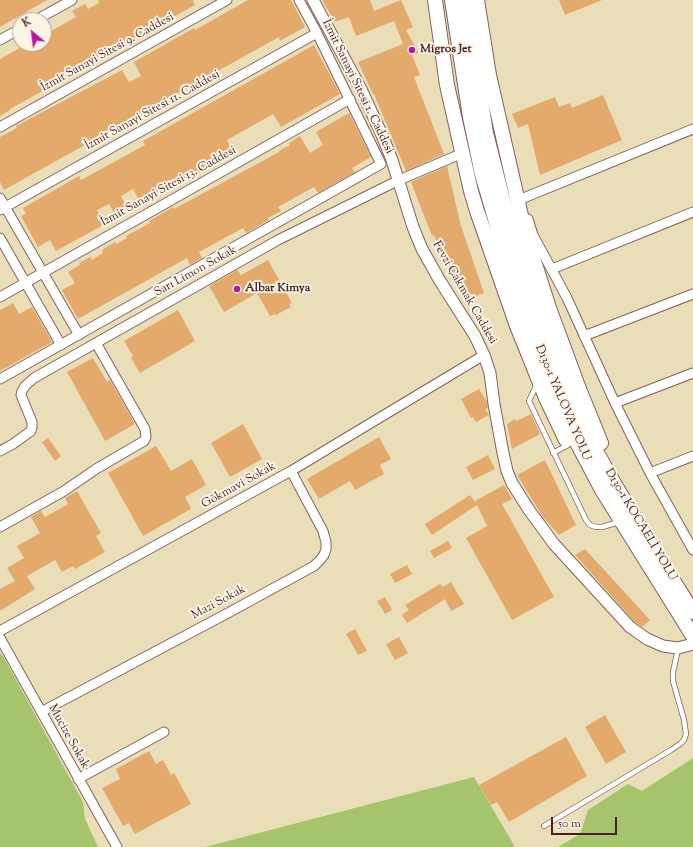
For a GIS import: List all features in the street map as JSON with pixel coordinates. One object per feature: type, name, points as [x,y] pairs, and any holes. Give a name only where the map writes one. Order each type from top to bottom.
[{"type":"highway","points":[[435,0],[447,85],[473,198],[494,262],[538,380],[568,445],[602,490]]},
{"type":"highway","points":[[452,0],[470,117],[482,174],[500,216]]},
{"type":"highway","points":[[465,0],[500,216]]},
{"type":"highway","points":[[477,0],[489,75],[525,233],[549,308],[579,388],[607,456],[648,541]]},
{"type":"highway","name":"D130-1 YALOVA YOLU","points":[[500,216],[513,278],[546,368],[573,435],[620,522],[693,636]]},
{"type":"highway","name":"D130-1 KOCAELİ YOLU","points":[[500,216],[517,249],[536,304],[582,422],[598,456],[648,541],[693,612]]},
{"type":"street","name":"İzmit Sanayi Sitesi 9. Caddesi","points":[[0,126],[227,0]]},
{"type":"street","name":"İzmit Sanayi Sitesi 1. Caddesi","points":[[79,335],[381,164],[318,33],[299,0]]},
{"type":"street","name":"Fevzi Çakmak Caddesi","points":[[313,0],[361,90],[382,135],[399,180],[413,227],[422,249],[440,281],[475,336],[484,355],[490,372],[494,404],[507,471],[512,483],[529,510],[554,544],[630,627],[655,644],[678,648],[693,644]]},
{"type":"street","points":[[49,12],[66,1]]},
{"type":"street","points":[[0,40],[12,33]]},
{"type":"street","name":"İzmit Sanayi Sitesi 11. Caddesi","points":[[3,209],[318,33]]},
{"type":"street","name":"İzmit Sanayi Sitesi 13. Caddesi","points":[[0,297],[350,99]]},
{"type":"street","points":[[521,199],[693,129]]},
{"type":"street","name":"Sarı Limon Sokak","points":[[0,451],[20,440],[31,431],[32,422],[21,396],[25,386],[34,378],[278,240],[399,180],[463,153]]},
{"type":"street","points":[[507,155],[533,235],[552,269],[615,403],[650,473],[690,540],[693,550]]},
{"type":"street","points":[[0,198],[3,209],[79,335],[0,379]]},
{"type":"street","points":[[552,269],[693,212]]},
{"type":"street","points":[[0,238],[61,345]]},
{"type":"street","points":[[584,336],[693,294]]},
{"type":"street","points":[[0,527],[64,491],[96,469],[144,440],[146,437],[145,429],[96,343]]},
{"type":"street","name":"Gökmavi Sokak","points":[[0,631],[291,471],[484,355]]},
{"type":"street","points":[[615,403],[693,373]]},
{"type":"street","points":[[650,473],[693,456]]},
{"type":"street","name":"Mazi Sokak","points":[[41,712],[314,566],[324,555],[326,542],[323,532],[291,471]]},
{"type":"street","name":"Mucize Sokak","points":[[0,638],[116,847]]},
{"type":"street","points":[[78,779],[164,732]]},
{"type":"lane","points":[[538,380],[529,401],[586,520],[590,525],[596,527],[602,527],[620,522]]},
{"type":"lane","points":[[553,453],[568,445]]},
{"type":"lane","points":[[544,826],[672,750],[684,740],[686,734],[684,720],[673,681],[673,672],[678,648]]},
{"type":"green space","points":[[0,653],[83,802],[85,819],[98,847],[0,847]]},
{"type":"green space","points":[[693,758],[693,847],[558,847],[580,834],[588,810],[628,784],[642,791]]},
{"type":"green space","points":[[474,777],[515,847],[205,847]]},
{"type":"building","points":[[0,0],[47,0],[26,12],[12,12],[12,20],[0,27]]},
{"type":"building","points":[[98,0],[193,0],[195,5],[94,61],[95,62],[0,116],[0,59],[13,52],[52,52],[52,30],[76,17],[72,11],[85,4],[88,9],[99,3]]},
{"type":"building","points":[[248,0],[291,0],[305,27],[280,41],[279,37],[4,190],[0,182],[0,137],[17,128],[16,126],[122,70],[129,82],[141,76],[134,62],[194,28],[195,30]]},
{"type":"building","points":[[322,0],[370,0],[374,11],[401,0],[413,27],[406,30],[419,53],[412,55],[420,75],[414,77],[444,154],[406,171],[374,94],[358,62],[403,44],[394,21],[356,36],[349,17],[335,22]]},
{"type":"building","points":[[559,0],[602,0],[565,15]]},
{"type":"building","points":[[314,45],[340,94],[281,127],[273,114],[227,140],[234,153],[170,189],[168,186],[140,202],[133,189],[121,196],[128,209],[116,216],[109,204],[97,210],[105,224],[56,251],[50,240],[38,247],[21,216],[26,214],[23,208],[79,176],[81,180],[145,145],[143,141]]},
{"type":"building","points":[[603,95],[622,140],[540,175],[528,124],[518,128],[512,114],[555,97],[559,107],[570,103],[572,108]]},
{"type":"building","points":[[349,113],[371,157],[352,168],[355,172],[318,193],[314,187],[278,207],[281,211],[268,218],[269,220],[246,233],[243,228],[199,252],[202,258],[190,265],[187,258],[78,319],[62,290],[75,283],[68,272],[80,265],[79,263],[90,257],[92,260],[103,253],[102,250],[115,242],[116,244],[127,238],[126,236],[150,223],[149,221],[279,152],[300,136],[310,153],[323,145],[316,132]]},
{"type":"building","points":[[447,166],[461,226],[484,293],[468,299],[449,272],[434,235],[432,236],[411,182]]},
{"type":"building","name":"Albar Kimya","points":[[268,260],[292,303],[289,304],[291,307],[276,315],[270,316],[257,293],[224,312],[209,286],[237,270],[241,275]]},
{"type":"building","points":[[13,303],[19,314],[32,307],[52,342],[0,371],[0,310]]},
{"type":"building","points":[[178,310],[195,341],[140,373],[131,358],[133,356],[124,341]]},
{"type":"building","points":[[93,358],[107,382],[110,380],[135,424],[105,441],[67,372]]},
{"type":"building","points":[[479,389],[487,402],[488,408],[485,409],[489,415],[476,422],[473,417],[471,418],[461,399]]},
{"type":"building","points":[[531,414],[540,434],[512,449],[507,424],[515,419],[516,421]]},
{"type":"building","points":[[243,424],[262,459],[230,477],[211,443]]},
{"type":"building","points":[[379,437],[391,459],[380,465],[384,474],[355,490],[350,481],[319,499],[307,479]]},
{"type":"building","points":[[48,438],[61,456],[55,461],[42,442]]},
{"type":"building","points":[[156,446],[171,471],[192,459],[206,485],[185,497],[191,509],[143,536],[108,473]]},
{"type":"building","points":[[488,455],[495,469],[473,480],[466,467]]},
{"type":"building","points":[[545,460],[576,525],[559,535],[543,517],[517,475]]},
{"type":"building","points":[[504,485],[512,499],[502,504],[554,597],[512,620],[466,538],[487,526],[475,501]]},
{"type":"building","points":[[77,491],[101,533],[96,536],[105,552],[75,569],[73,566],[62,572],[55,560],[27,576],[35,589],[0,611],[0,589],[15,581],[7,568],[24,558],[17,546],[40,533],[31,517],[41,511],[45,517],[68,504],[65,498]]},
{"type":"building","points":[[470,495],[477,505],[432,535],[425,524]]},
{"type":"building","points":[[448,541],[452,548],[434,558],[430,551]]},
{"type":"building","points":[[585,549],[650,620],[642,627],[635,622],[575,555]]},
{"type":"building","points":[[407,565],[412,574],[395,583],[390,574]]},
{"type":"building","points":[[451,582],[464,604],[451,611],[445,599],[407,623],[402,615],[409,610],[405,605],[440,584],[443,587]]},
{"type":"building","points":[[385,597],[392,610],[385,614],[377,601]]},
{"type":"building","points":[[355,629],[367,651],[358,655],[346,634]]},
{"type":"building","points":[[399,637],[408,653],[395,660],[386,644]]},
{"type":"building","points":[[605,715],[626,752],[606,764],[585,727]]},
{"type":"building","points":[[566,737],[587,776],[509,822],[497,802],[491,805],[479,785]]},
{"type":"building","points":[[149,751],[156,764],[163,760],[171,775],[174,773],[191,804],[135,834],[129,823],[123,826],[102,788],[120,779],[116,769]]},
{"type":"place","name":"Migros Jet","points":[[412,50]]},
{"type":"place","name":"Albar Kimya","points":[[237,289]]}]
